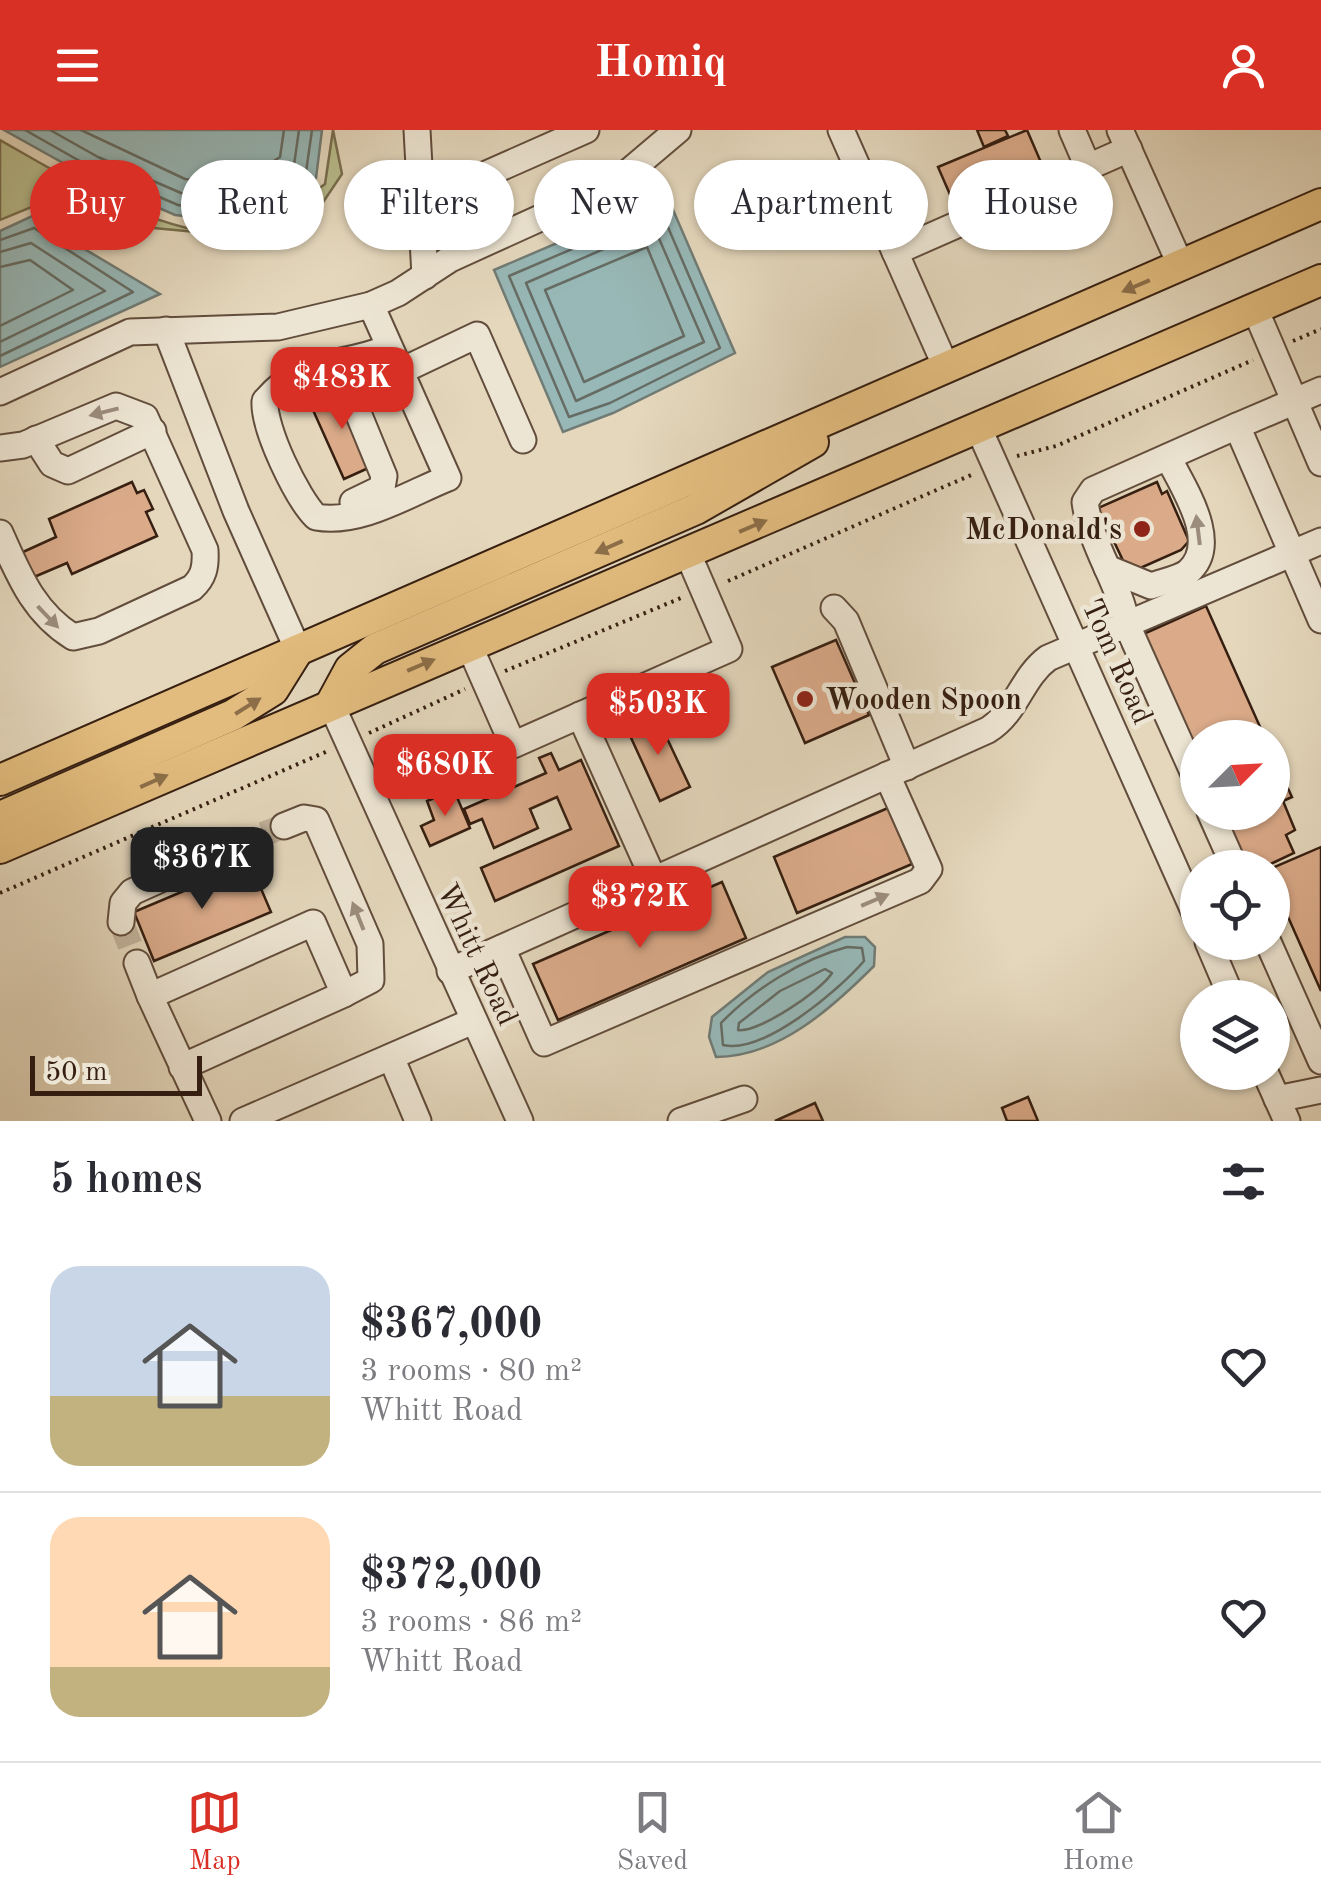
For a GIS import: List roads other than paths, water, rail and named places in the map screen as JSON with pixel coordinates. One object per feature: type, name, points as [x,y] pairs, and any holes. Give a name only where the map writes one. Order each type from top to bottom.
[{"type":"main road","points":[[0,780],[1321,204]]},
{"type":"main road","points":[[0,848],[1321,280]]},
{"type":"main road","points":[[331,704],[350,669],[376,649],[696,509],[794,456],[844,412]]},
{"type":"main road","points":[[0,817],[233,715],[274,690],[298,650]]},
{"type":"street","points":[[417,130],[419,160]]},
{"type":"street","points":[[514,162],[586,130]]},
{"type":"street","points":[[0,392],[130,332],[278,326],[371,304],[450,259],[613,186],[650,140],[678,130]]},
{"type":"street","points":[[841,130],[946,368]]},
{"type":"street","points":[[1072,130],[1085,160]]},
{"type":"street","points":[[1097,160],[1125,139],[1180,266]]},
{"type":"street","points":[[895,252],[948,229]]},
{"type":"street","points":[[424,250],[425,276]]},
{"type":"street","points":[[371,304],[448,478],[405,488],[336,520],[316,517],[306,507],[264,415],[265,401],[300,369],[350,370],[388,348]]},
{"type":"street","points":[[1255,308],[1321,463]]},
{"type":"street","points":[[166,330],[236,511],[298,650]]},
{"type":"street","points":[[399,372],[477,336],[524,440]]},
{"type":"street","points":[[293,480],[306,484],[317,505],[338,509],[382,488],[384,476],[349,391],[350,370]]},
{"type":"street","points":[[350,370],[405,488]]},
{"type":"street","points":[[1180,744],[1127,625],[1122,598],[1097,552],[1085,502],[1092,490],[1321,390]]},
{"type":"street","points":[[0,448],[36,439],[116,406],[145,417],[205,550],[202,580],[100,631],[73,638],[48,621],[27,592],[0,533]]},
{"type":"street","points":[[1237,426],[1321,620]]},
{"type":"street","name":"Tom Road","points":[[979,429],[1180,880]]},
{"type":"street","points":[[36,439],[52,464],[68,471],[153,431]]},
{"type":"street","points":[[1107,568],[1151,586],[1188,572],[1199,553],[1196,512],[1168,457]]},
{"type":"street","points":[[450,971],[1001,722],[1036,667],[1076,646],[1321,542]]},
{"type":"street","points":[[469,645],[513,745],[729,648],[688,554]]},
{"type":"street","points":[[502,948],[544,1043],[920,881],[928,869],[846,621],[834,608]]},
{"type":"street","name":"Whitt Road","points":[[331,704],[520,1121]]},
{"type":"street","points":[[580,715],[654,880]]},
{"type":"street","points":[[182,1068],[371,980],[370,944],[316,820],[304,818],[284,826]]},
{"type":"street","points":[[121,922],[123,902],[132,892],[229,848]]},
{"type":"street","points":[[150,996],[313,923],[344,994]]},
{"type":"street","points":[[1276,960],[1321,1062]]},
{"type":"street","points":[[137,963],[208,1121]]},
{"type":"street","points":[[242,1121],[474,1021]]},
{"type":"street","points":[[391,1057],[418,1121]]},
{"type":"street","points":[[1282,1110],[1321,1090]]},
{"type":"street","points":[[681,1121],[744,1099]]},
{"type":"water","points":[[4,130],[322,130],[318,160],[181,160],[181,216],[161,209],[161,160],[58,160]]},
{"type":"water","points":[[674,212],[735,353],[613,413],[563,432],[494,270],[541,250],[674,250]]},
{"type":"water","points":[[30,217],[30,250],[86,250],[160,294],[0,367],[0,231]]},
{"type":"water","points":[[845,937],[865,937],[875,947],[874,966],[858,982],[822,1013],[782,1039],[739,1055],[716,1057],[709,1037],[712,1017],[768,972]]},
{"type":"tunnel","points":[[229,848],[284,826]]},
{"type":"tunnel","points":[[121,922],[137,963]]},
{"type":"place","name":"McDonald's","points":[[1142,529]]},
{"type":"place","name":"Wooden Spoon","points":[[805,699]]}]
